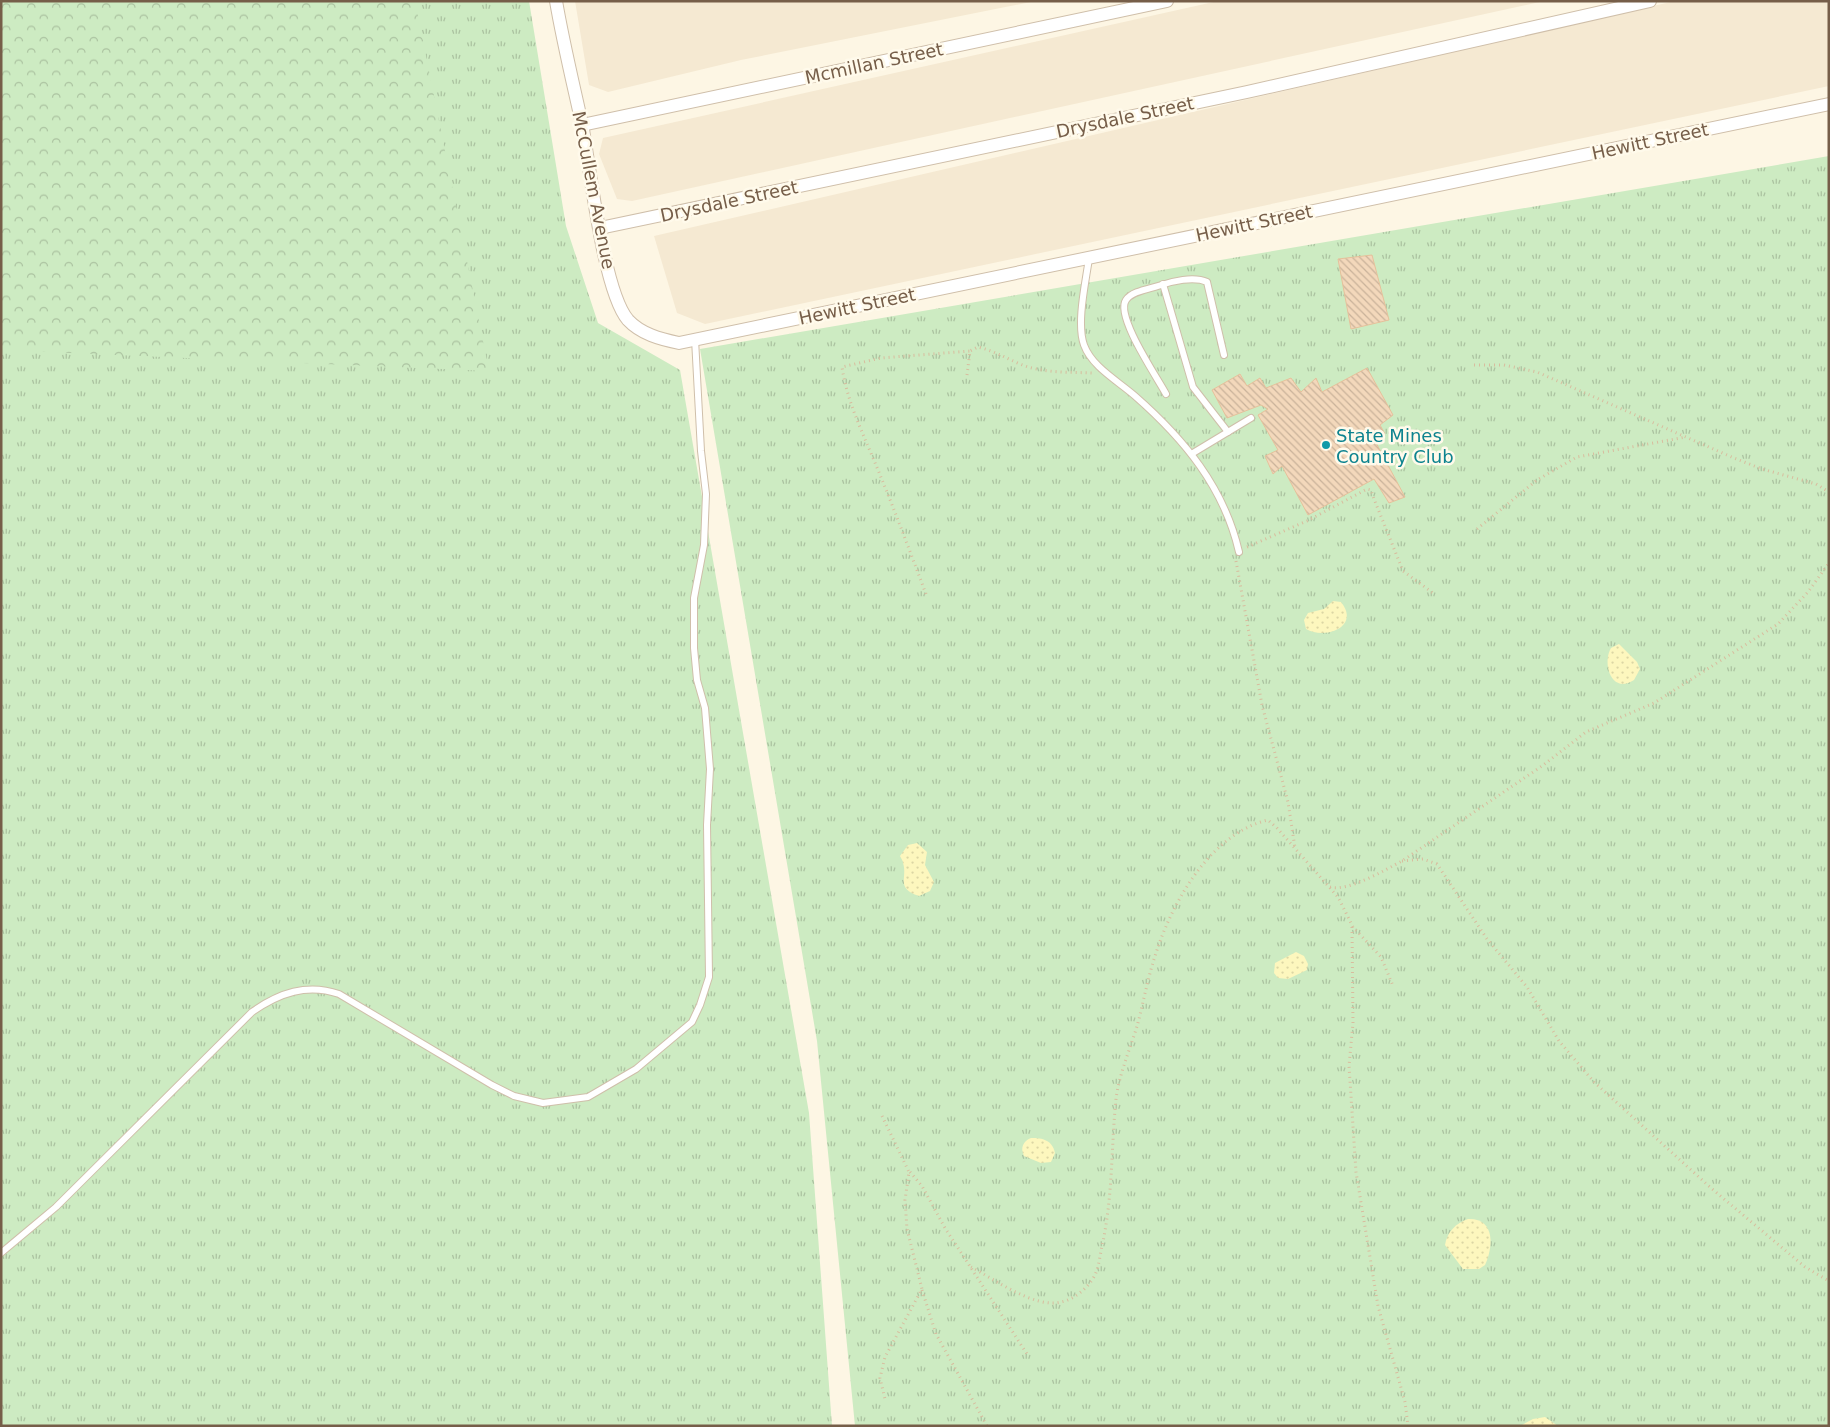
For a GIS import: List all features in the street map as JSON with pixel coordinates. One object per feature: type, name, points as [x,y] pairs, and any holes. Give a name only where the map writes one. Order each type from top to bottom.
[{"type":"street","name":"McCullem Avenue","points":[[556,1],[582,125],[600,228],[619,306],[627,319],[638,329],[657,338],[679,343]]},
{"type":"street","name":"Mcmillan Street","points":[[582,125],[1167,1]]},
{"type":"street","name":"Drysdale Street","points":[[600,228],[1247,92],[1650,1]]},
{"type":"street","name":"Hewitt Street","points":[[679,343],[1829,104]]},
{"type":"lane","points":[[1088,258],[1081,330],[1084,345],[1094,361],[1136,397],[1193,453],[1219,495],[1233,524],[1239,552]]},
{"type":"lane","points":[[1166,394],[1131,332],[1123,311],[1126,300],[1134,294],[1163,284],[1199,278],[1207,282],[1224,355]]},
{"type":"lane","points":[[1163,284],[1194,387],[1228,432]]},
{"type":"lane","points":[[1,1253],[56,1207],[252,1012],[269,1000],[290,992],[308,988],[324,989],[340,994],[492,1085],[514,1096],[544,1103],[588,1097],[612,1085],[664,1047],[692,1022],[709,977],[707,825],[710,769],[704,708],[697,680],[694,648],[694,598],[704,545],[706,514],[695,339]]},
{"type":"lane","points":[[1193,453],[1251,418]]},
{"type":"path","points":[[926,594],[873,457],[853,415],[845,389],[842,367],[881,358],[970,351],[978,347],[996,351],[1024,366],[1039,370],[1110,375]]},
{"type":"path","points":[[967,374],[970,351]]},
{"type":"path","points":[[1474,365],[1504,365],[1537,372],[1749,464],[1816,484],[1829,492]]},
{"type":"path","points":[[1476,529],[1537,480],[1577,457],[1686,437]]},
{"type":"path","points":[[1295,848],[1288,802],[1262,705],[1236,562],[1239,552],[1307,521],[1367,489],[1370,490],[1374,499],[1403,571],[1433,593]]},
{"type":"path","points":[[1329,886],[1336,888],[1347,886],[1380,873],[1402,861],[1542,766],[1586,732],[1654,703],[1778,624],[1808,592],[1829,563]]},
{"type":"path","points":[[971,1267],[1010,1289],[1049,1304],[1062,1302],[1087,1287],[1096,1274],[1105,1234],[1112,1183],[1116,1097],[1157,949],[1184,890],[1214,850],[1257,823],[1268,820],[1338,897],[1352,927],[1381,957],[1393,986]]},
{"type":"path","points":[[1402,861],[1422,859],[1437,864],[1487,939],[1528,986],[1559,1041],[1594,1082],[1711,1188],[1805,1267],[1829,1282]]},
{"type":"path","points":[[1352,927],[1350,944],[1353,1023],[1350,1066],[1356,1172],[1378,1306],[1404,1402],[1408,1426]]},
{"type":"path","points":[[882,1116],[909,1172],[922,1186],[945,1228],[1027,1354]]},
{"type":"path","points":[[909,1172],[905,1200],[907,1229],[922,1289],[936,1334],[987,1426]]},
{"type":"path","points":[[885,1400],[880,1378],[885,1357],[922,1289]]},
{"type":"shaded area","points":[[575,1],[1036,1],[741,60],[608,92],[589,85]]},
{"type":"shaded area","points":[[1218,1],[1544,1],[632,201],[617,199],[599,154],[603,138]]},
{"type":"shaded area","points":[[1675,1],[1829,1],[1829,86],[705,324],[677,313],[654,236]]},
{"type":"green space","points":[[1,1],[529,1],[566,226],[598,323],[680,370],[809,1113],[832,1426],[1,1426]]},
{"type":"green space","points":[[1,1],[415,1],[489,371],[1,350]]},
{"type":"green space","points":[[1829,156],[1829,1426],[855,1426],[817,1041],[700,349]]},
{"type":"sand","points":[[1333,601],[1341,602],[1346,611],[1347,618],[1344,624],[1331,632],[1322,633],[1306,629],[1304,620],[1308,613],[1324,609]]},
{"type":"sand","points":[[1619,644],[1637,662],[1640,669],[1634,680],[1626,684],[1614,680],[1608,669],[1608,654],[1611,648]]},
{"type":"sand","points":[[917,843],[927,852],[925,865],[934,882],[930,891],[919,896],[907,890],[905,886],[903,861],[900,856],[908,845]]},
{"type":"sand","points":[[1296,952],[1304,956],[1308,964],[1307,970],[1288,979],[1278,978],[1274,973],[1275,963]]},
{"type":"sand","points":[[1031,1138],[1043,1139],[1052,1145],[1055,1153],[1051,1162],[1041,1163],[1024,1156],[1023,1145]]},
{"type":"sand","points":[[1468,1219],[1484,1223],[1490,1235],[1491,1243],[1488,1258],[1485,1265],[1479,1269],[1463,1269],[1445,1245],[1453,1229]]},
{"type":"sand","points":[[1545,1417],[1558,1426],[1520,1426],[1533,1419]]},
{"type":"building","points":[[1372,255],[1389,320],[1351,329],[1338,259]]},
{"type":"building","name":"State Mines Country Club","points":[[1367,368],[1393,415],[1380,425],[1385,434],[1374,439],[1405,497],[1389,503],[1374,479],[1308,515],[1282,466],[1273,474],[1265,456],[1278,450],[1258,415],[1268,409],[1261,405],[1227,418],[1212,390],[1240,374],[1247,386],[1260,378],[1266,388],[1291,378],[1301,392],[1316,378],[1322,392]]},
{"type":"place","name":"State Mines Country Club","points":[[1326,445]]}]
